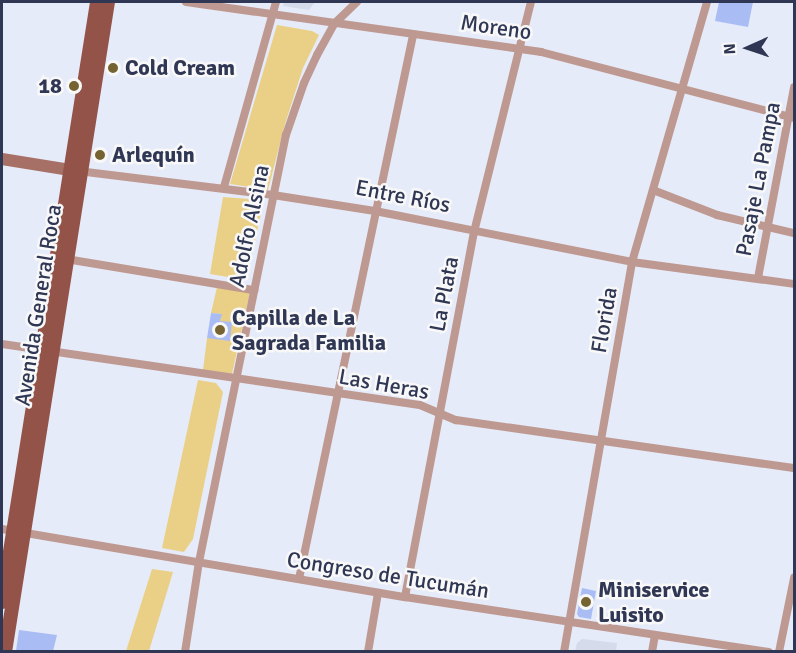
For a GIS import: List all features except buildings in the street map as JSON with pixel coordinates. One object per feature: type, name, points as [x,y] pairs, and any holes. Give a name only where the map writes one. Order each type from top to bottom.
[{"type":"main road","name":"Avenida General Roca","points":[[2,602],[75,171],[98,2]]},
{"type":"main road","name":"Avenida General Roca","points":[[46,351],[66,259],[75,171],[108,2]]},
{"type":"main road","name":"Avenida General Roca","points":[[5,651],[13,531]]},
{"type":"street","name":"Moreno","points":[[186,2],[520,48],[684,88],[791,118]]},
{"type":"street","points":[[224,187],[276,2]]},
{"type":"street","name":"Adolfo Alsina","points":[[185,651],[199,562],[273,195],[295,107],[317,55],[334,24],[357,2]]},
{"type":"street","name":"La Plata","points":[[405,597],[474,232],[531,2]]},
{"type":"street","name":"Florida","points":[[564,651],[632,262],[707,2]]},
{"type":"street","points":[[299,579],[413,35]]},
{"type":"street","name":"Pasaje La Pampa","points":[[758,278],[791,118],[795,87]]},
{"type":"street","name":"Entre Ríos","points":[[2,159],[75,171],[224,187],[375,211],[632,262],[795,284]]},
{"type":"street","points":[[654,190],[717,215],[795,233]]},
{"type":"street","points":[[66,259],[254,290]]},
{"type":"street","name":"Las Heras","points":[[2,344],[420,405],[456,420],[795,468]]},
{"type":"street","name":"Congreso de Tucumán","points":[[13,531],[378,593],[747,650],[769,651]]},
{"type":"street","points":[[779,651],[795,578]]},
{"type":"street","points":[[368,651],[378,593]]},
{"type":"street","points":[[652,651],[655,635]]},
{"type":"shaded area","points":[[284,2],[315,2],[309,10],[283,6]]},
{"type":"shaded area","points":[[277,25],[312,31],[319,35],[303,68],[285,124],[268,190],[230,184]]},
{"type":"shaded area","points":[[223,197],[264,200],[246,280],[210,274]]},
{"type":"shaded area","points":[[217,287],[250,292],[232,374],[203,370],[207,338],[220,321],[221,314],[211,313]]},
{"type":"shaded area","points":[[198,380],[216,383],[223,392],[193,539],[184,552],[162,548]]},
{"type":"shaded area","points":[[152,569],[173,572],[149,651],[126,651]]},
{"type":"shaded area","points":[[582,639],[617,643],[616,651],[575,651],[577,643]]},
{"type":"place","name":"Cold Cream","points":[[113,68]]},
{"type":"place","name":"18","points":[[74,86]]},
{"type":"place","name":"Arlequín","points":[[100,155]]},
{"type":"place","name":"Capilla de La Sagrada Familia","points":[[220,330]]},
{"type":"place","name":"Miniservice Luisito","points":[[586,602]]}]
